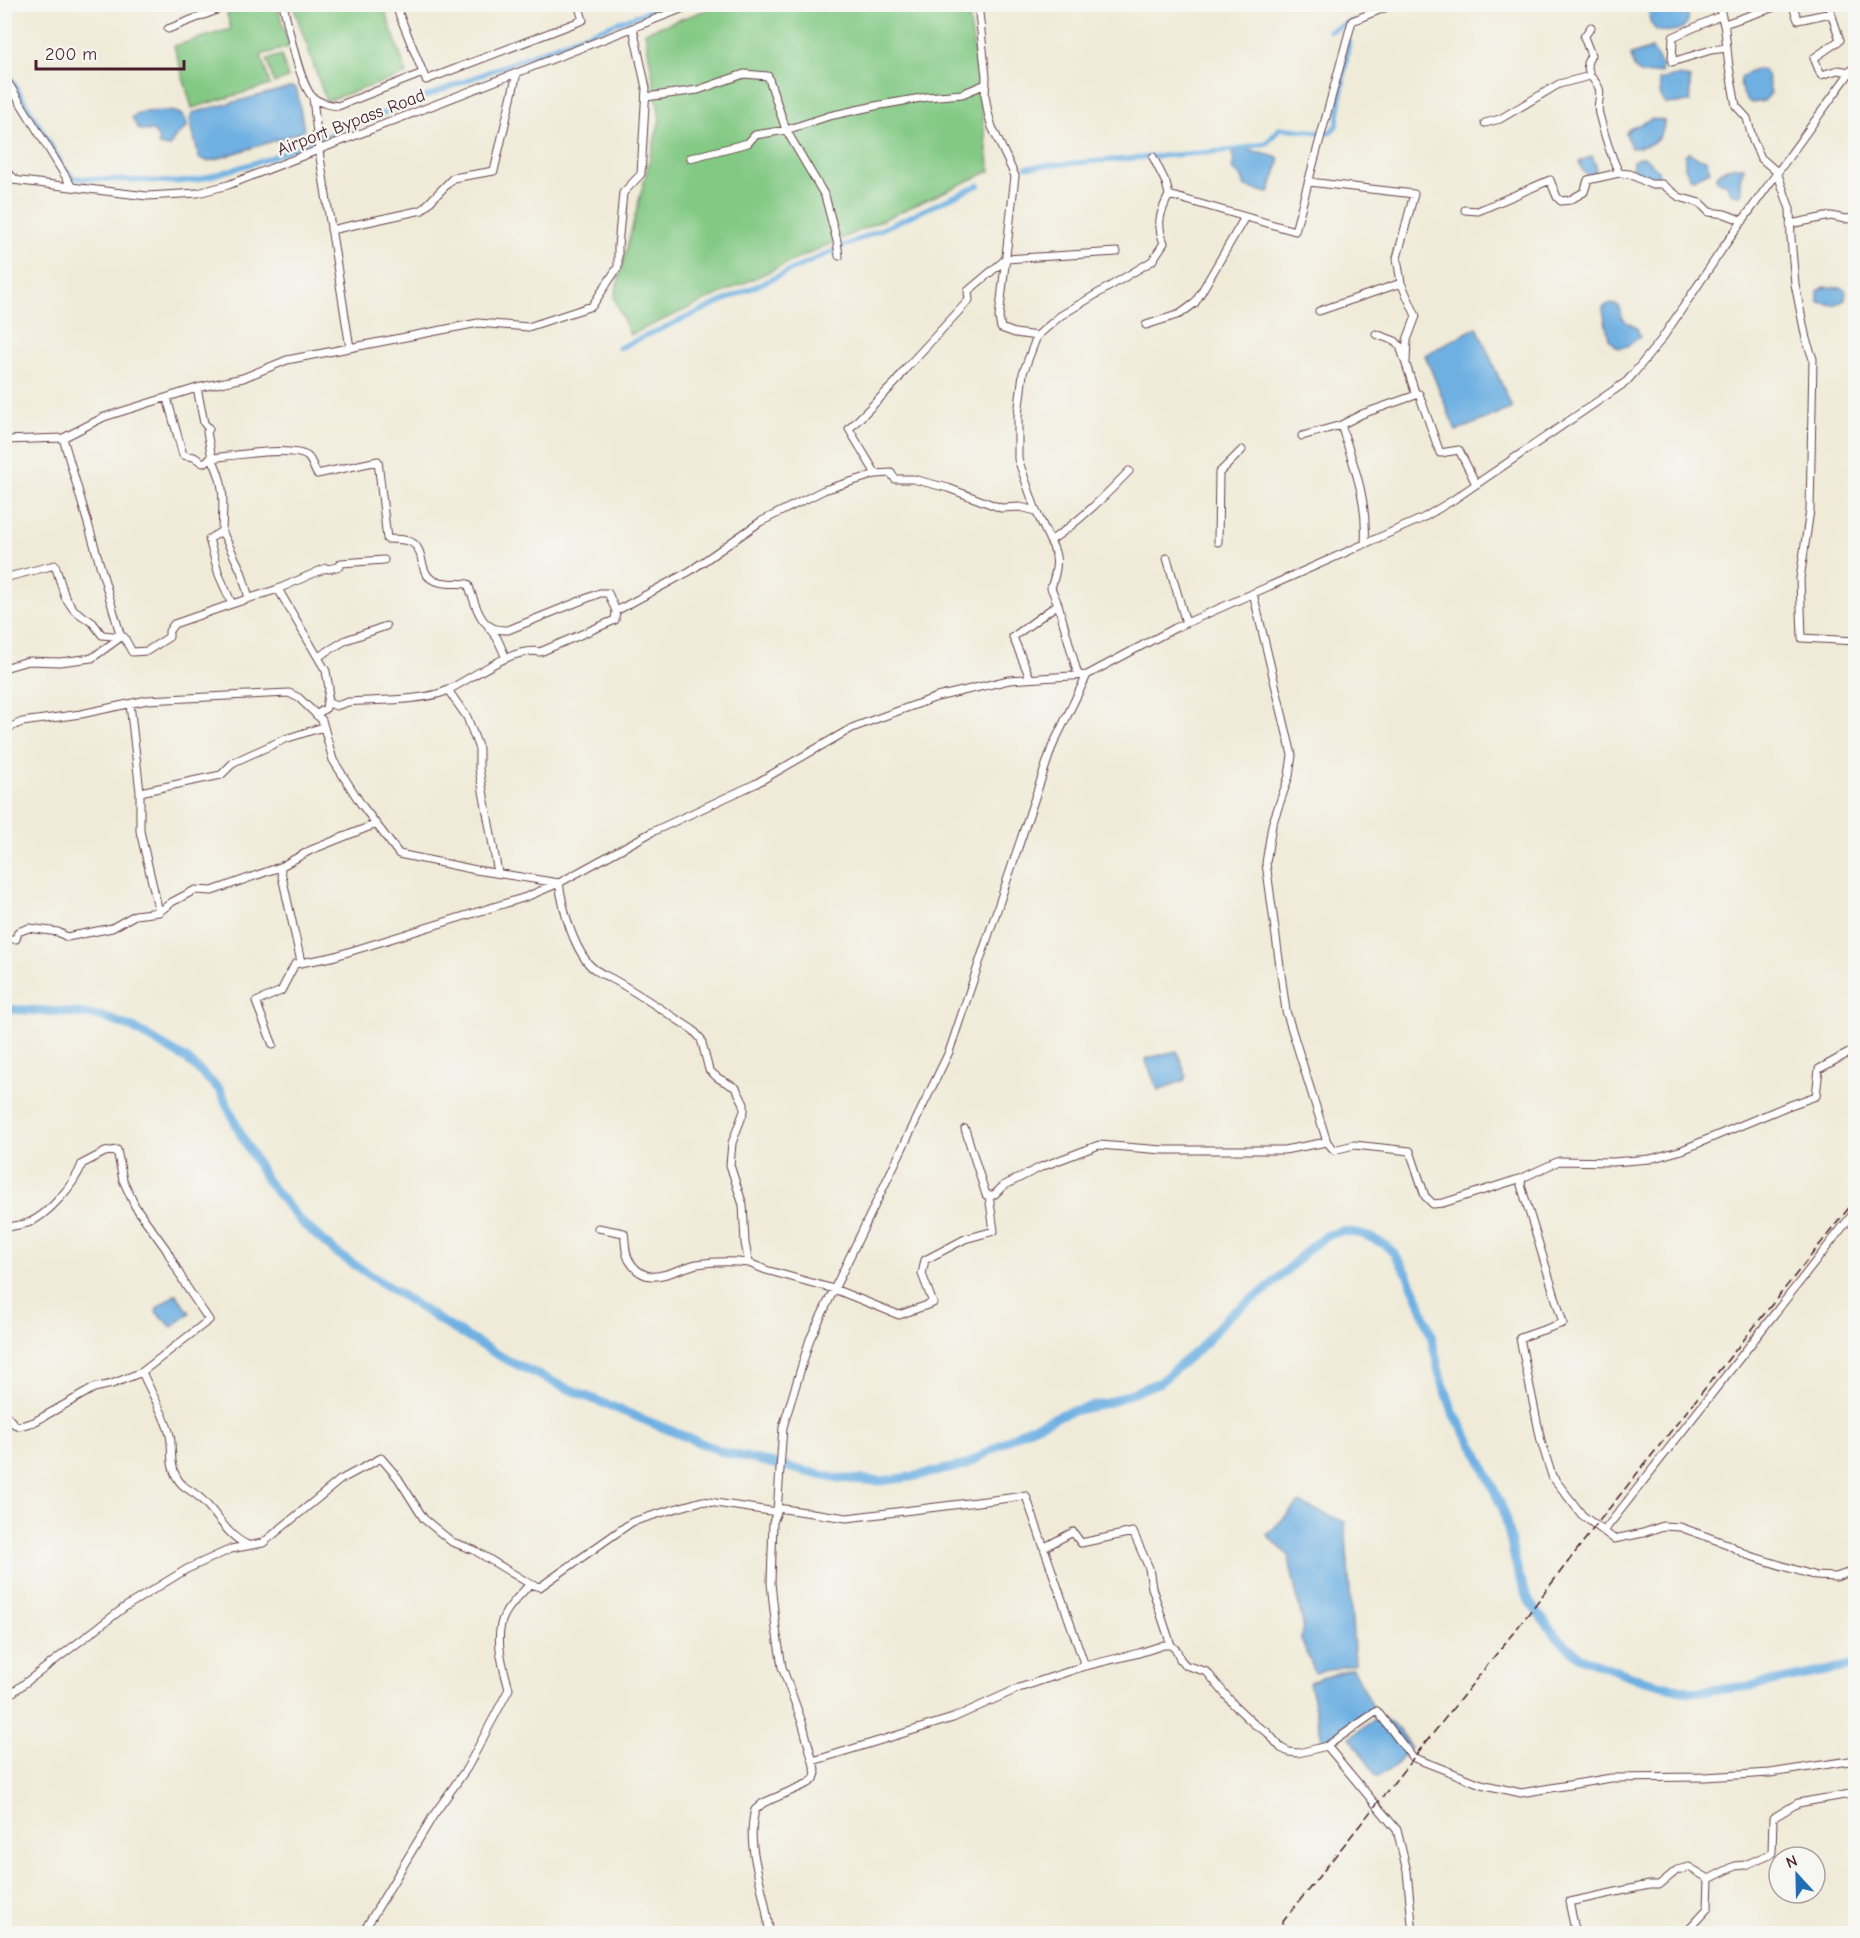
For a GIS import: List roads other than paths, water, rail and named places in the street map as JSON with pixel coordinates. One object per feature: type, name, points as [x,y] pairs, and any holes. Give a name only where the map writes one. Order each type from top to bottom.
[{"type":"street","points":[[168,29],[231,4]]},
{"type":"street","points":[[283,4],[304,84],[313,99],[350,348]]},
{"type":"street","points":[[395,4],[426,80],[583,21],[578,4]]},
{"type":"street","name":"Airport Bypass Road","points":[[4,179],[147,196],[198,193],[228,185],[319,151],[694,4]]},
{"type":"street","points":[[978,4],[984,49],[985,95],[992,127],[1015,176],[999,318],[1001,328],[1015,333],[1037,336]]},
{"type":"street","points":[[1169,195],[1296,231],[1352,21],[1394,4]]},
{"type":"street","points":[[1719,4],[1736,106],[1747,118],[1753,141],[1761,158],[1777,172],[1790,209],[1795,284],[1806,339],[1813,359],[1810,510],[1800,579],[1802,638],[1856,641]]},
{"type":"street","points":[[1724,24],[1784,4]]},
{"type":"street","points":[[1792,4],[1798,20],[1831,13]]},
{"type":"street","points":[[1831,4],[1831,13],[1840,40],[1814,58],[1821,75],[1838,69],[1850,72]]},
{"type":"street","points":[[1720,16],[1673,37],[1672,62],[1711,50],[1727,48]]},
{"type":"street","points":[[1591,27],[1584,37],[1591,55],[1587,63],[1590,76],[1597,83],[1600,98],[1598,111],[1610,155],[1619,173]]},
{"type":"street","points":[[4,440],[63,438],[104,417],[197,388],[243,378],[287,360],[478,323],[528,327],[592,306],[618,267],[623,194],[641,174],[646,88],[633,28]]},
{"type":"street","points":[[273,1045],[256,1002],[281,991],[295,964],[332,957],[526,897],[559,883],[652,832],[755,784],[852,728],[937,697],[1009,680],[1087,675],[1186,623],[1423,518],[1630,378],[1661,340],[1777,172],[1856,64]]},
{"type":"street","points":[[313,99],[338,106],[423,73]]},
{"type":"street","points":[[331,230],[422,210],[453,178],[494,171],[517,74]]},
{"type":"street","points":[[646,97],[698,90],[744,74],[768,76],[786,130],[825,196],[839,256]]},
{"type":"street","points":[[4,76],[72,187]]},
{"type":"street","points":[[1485,123],[1500,119],[1559,84],[1590,76]]},
{"type":"street","points":[[690,158],[748,142],[755,135],[786,130],[829,116],[927,97],[962,94],[986,84]]},
{"type":"street","points":[[1078,675],[1058,604],[1051,588],[1057,568],[1056,551],[1036,511],[1018,459],[1018,415],[1023,373],[1037,336],[1060,316],[1152,261],[1164,243],[1159,230],[1161,211],[1169,195],[1166,183],[1153,157]]},
{"type":"street","points":[[4,170],[16,180]]},
{"type":"street","points":[[1466,210],[1478,210],[1550,180],[1561,201],[1570,200],[1584,192],[1588,180],[1619,173],[1630,174],[1650,184],[1662,184],[1679,197],[1700,203],[1709,212],[1725,214],[1743,221]]},
{"type":"street","points":[[1309,182],[1414,194],[1397,258],[1401,284],[1416,316],[1407,340],[1406,362]]},
{"type":"street","points":[[1790,224],[1831,216],[1845,219],[1856,218]]},
{"type":"street","points":[[1146,325],[1180,314],[1195,303],[1245,217]]},
{"type":"street","points":[[876,474],[849,429],[896,382],[969,300],[968,291],[1006,259],[1117,252]]},
{"type":"street","points":[[1319,311],[1401,284]]},
{"type":"street","points":[[1376,334],[1395,341],[1400,346],[1416,395]]},
{"type":"street","points":[[197,388],[204,423],[209,429],[207,432],[212,458],[221,477],[223,488],[222,531],[241,571],[249,598]]},
{"type":"street","points":[[1302,436],[1341,425],[1364,413],[1419,394],[1440,453],[1459,450],[1476,484]]},
{"type":"street","points":[[167,398],[183,455],[194,457],[203,463],[212,458],[277,451],[302,454],[308,457],[317,474],[378,461],[387,538],[410,542],[418,549],[430,579],[444,583],[468,584],[485,624],[497,638],[506,658]]},
{"type":"street","points":[[1341,425],[1363,496],[1366,523],[1365,544]]},
{"type":"street","points":[[63,438],[121,637]]},
{"type":"street","points":[[1218,542],[1219,473],[1242,450]]},
{"type":"street","points":[[1050,541],[1087,514],[1129,471]]},
{"type":"street","points":[[616,611],[690,571],[760,522],[824,490],[876,474],[891,473],[895,479],[913,479],[948,488],[1001,508],[1020,507],[1036,511]]},
{"type":"street","points":[[222,531],[209,539],[219,575],[232,604]]},
{"type":"street","points":[[1167,558],[1186,623]]},
{"type":"street","points":[[4,578],[55,565],[65,597],[74,610],[93,623],[102,635],[124,637],[132,652],[147,651],[169,637],[169,631],[174,624],[278,589],[326,568],[340,566],[341,563],[384,560]]},
{"type":"street","points":[[278,589],[326,671],[329,688],[326,708],[316,715]]},
{"type":"street","points":[[327,702],[336,705],[348,702],[433,696],[506,658],[533,650],[540,652],[615,620],[616,611],[608,593],[600,593],[508,630],[493,630],[487,626]]},
{"type":"street","points":[[1253,593],[1292,756],[1289,776],[1272,825],[1266,863],[1270,907],[1286,1011],[1327,1142],[1334,1150],[1354,1145],[1410,1151],[1425,1196],[1433,1204],[1443,1203],[1522,1178],[1559,1161],[1613,1162],[1650,1159],[1682,1150],[1816,1096],[1819,1069],[1856,1049]]},
{"type":"street","points":[[1030,678],[1013,636],[1058,604]]},
{"type":"street","points":[[318,657],[346,640],[386,626]]},
{"type":"street","points":[[4,668],[27,661],[60,663],[92,658],[121,637]]},
{"type":"street","points":[[769,1934],[753,1843],[753,1816],[755,1810],[763,1803],[814,1779],[816,1773],[804,1725],[782,1667],[771,1583],[773,1522],[777,1510],[783,1427],[810,1339],[949,1052],[1052,747],[1087,675]]},
{"type":"street","points":[[448,690],[467,717],[479,749],[479,769],[498,873]]},
{"type":"street","points":[[4,730],[22,722],[81,714],[147,700],[289,693],[299,698],[322,720],[333,760],[361,804],[399,854],[559,883]]},
{"type":"street","points":[[130,704],[140,792],[140,831],[159,912]]},
{"type":"street","points":[[140,792],[221,775],[234,762],[285,739],[323,727]]},
{"type":"street","points":[[4,939],[16,939],[18,932],[29,928],[58,932],[67,937],[112,928],[135,915],[159,912],[195,890],[212,891],[280,867],[310,850],[376,824]]},
{"type":"street","points":[[280,867],[301,962]]},
{"type":"street","points":[[559,883],[568,920],[587,963],[693,1030],[701,1039],[709,1070],[736,1088],[741,1095],[744,1111],[732,1143],[730,1165],[743,1204],[745,1242],[749,1263]]},
{"type":"street","points":[[965,1129],[986,1195],[994,1195],[1003,1186],[1041,1167],[1099,1145],[1163,1150],[1284,1150],[1327,1142]]},
{"type":"street","points":[[4,1227],[29,1222],[65,1193],[79,1174],[82,1164],[105,1152],[117,1150],[123,1180],[135,1206],[166,1249],[186,1286],[209,1320],[142,1372],[112,1384],[94,1388],[34,1422],[20,1426],[14,1424],[4,1413]]},
{"type":"street","points":[[1522,1178],[1521,1185],[1563,1323],[1520,1338],[1541,1441],[1552,1476],[1582,1515],[1614,1539],[1663,1526],[1680,1527],[1727,1544],[1747,1555],[1816,1576],[1836,1577],[1856,1570]]},
{"type":"street","points":[[598,1228],[624,1233],[625,1251],[633,1266],[659,1278],[696,1265],[726,1260],[749,1263],[834,1289],[899,1315],[930,1305],[933,1300],[922,1274],[925,1260],[965,1239],[994,1231],[989,1195]]},
{"type":"street","points":[[1604,1532],[1856,1210]]},
{"type":"street","points":[[142,1372],[164,1416],[170,1438],[173,1468],[182,1486],[199,1496],[232,1534],[239,1541],[248,1545]]},
{"type":"street","points":[[4,1699],[125,1606],[187,1569],[231,1549],[263,1543],[340,1480],[381,1458],[398,1479],[424,1520],[452,1542],[474,1550],[530,1584],[540,1587],[632,1522],[702,1501],[847,1518],[1026,1496],[1085,1666]]},
{"type":"street","points":[[1045,1547],[1073,1532],[1081,1542],[1133,1532],[1149,1568],[1152,1588],[1171,1645],[1177,1651],[1180,1659],[1185,1665],[1207,1672],[1234,1706],[1267,1732],[1281,1748],[1298,1754],[1327,1746],[1377,1712],[1412,1757],[1481,1784],[1521,1793],[1611,1778],[1705,1777],[1770,1773],[1856,1760]]},
{"type":"street","points":[[362,1934],[433,1816],[467,1768],[508,1689],[499,1628],[505,1613],[530,1584]]},
{"type":"street","points":[[813,1761],[953,1718],[1019,1688],[1085,1666],[1171,1645]]},
{"type":"street","points":[[1327,1746],[1397,1830],[1407,1871],[1413,1934]]},
{"type":"street","points":[[1709,1879],[1735,1866],[1745,1865],[1772,1853],[1773,1818],[1798,1803],[1856,1793]]},
{"type":"street","points":[[1576,1934],[1569,1902],[1649,1885],[1659,1885],[1677,1870],[1689,1867],[1709,1879]]},
{"type":"street","points":[[1684,1934],[1708,1908],[1709,1879]]},
{"type":"water","points":[[1657,5],[1685,5],[1687,24],[1676,31],[1657,31],[1651,24],[1649,16],[1650,9]]},
{"type":"water","points":[[1652,48],[1662,66],[1661,73],[1641,74],[1634,68],[1631,55]]},
{"type":"water","points":[[1757,69],[1763,70],[1767,75],[1771,93],[1764,101],[1751,103],[1745,97],[1740,83],[1742,76]]},
{"type":"water","points":[[1677,76],[1690,78],[1690,102],[1665,104],[1661,98],[1659,80]]},
{"type":"water","points":[[291,87],[296,88],[297,91],[304,130],[214,160],[207,161],[199,158],[190,120],[192,113]]},
{"type":"water","points":[[170,111],[182,115],[187,127],[173,140],[170,147],[159,145],[158,137],[153,131],[139,129],[132,117],[143,112]]},
{"type":"water","points":[[1652,119],[1664,121],[1661,134],[1654,142],[1631,148],[1626,133],[1629,129]]},
{"type":"water","points":[[1246,149],[1279,159],[1269,193],[1245,187],[1242,177],[1232,169],[1234,160],[1232,154]]},
{"type":"water","points":[[1689,152],[1706,160],[1710,171],[1693,179],[1689,177],[1685,167],[1685,155]]},
{"type":"water","points":[[1592,156],[1596,166],[1595,175],[1590,177],[1583,171],[1579,162]]},
{"type":"water","points":[[1641,157],[1646,158],[1658,170],[1659,177],[1656,181],[1650,181],[1632,173],[1633,161]]},
{"type":"water","points":[[1732,167],[1744,167],[1740,180],[1742,192],[1740,195],[1731,193],[1726,183],[1718,182],[1716,177],[1722,171]]},
{"type":"water","points":[[1825,287],[1842,288],[1846,291],[1845,300],[1834,305],[1818,302],[1818,291]]},
{"type":"water","points":[[1611,303],[1619,306],[1624,320],[1637,328],[1640,337],[1627,346],[1618,348],[1609,339],[1603,307]]},
{"type":"water","points":[[1477,327],[1512,408],[1456,431],[1425,355]]},
{"type":"water","points":[[1177,1051],[1186,1075],[1185,1080],[1158,1090],[1145,1059]]},
{"type":"water","points":[[176,1294],[190,1313],[172,1327],[156,1312],[158,1307]]},
{"type":"water","points":[[1299,1503],[1345,1522],[1355,1664],[1315,1673],[1301,1639],[1303,1624],[1288,1555],[1267,1535]]},
{"type":"water","points":[[1353,1668],[1374,1709],[1323,1743],[1309,1682]]},
{"type":"water","points":[[1380,1716],[1400,1730],[1410,1747],[1393,1768],[1377,1777],[1350,1737]]},
{"type":"waterway","points":[[65,169],[74,178],[177,182],[197,180],[264,160],[667,4]]},
{"type":"waterway","points":[[1329,31],[1352,21]]},
{"type":"waterway","points":[[1026,167],[1236,150],[1267,143],[1280,128],[1329,133],[1337,125],[1349,41]]},
{"type":"waterway","points":[[4,67],[60,161]]},
{"type":"waterway","points":[[619,348],[979,185]]},
{"type":"waterway","points":[[4,1009],[100,1016],[133,1028],[188,1060],[220,1090],[241,1135],[267,1181],[301,1222],[338,1254],[447,1325],[505,1359],[564,1387],[723,1452],[834,1478],[881,1481],[966,1465],[1023,1431],[1068,1412],[1107,1403],[1160,1382],[1202,1346],[1228,1316],[1267,1289],[1312,1246],[1328,1235],[1342,1231],[1362,1234],[1384,1244],[1394,1253],[1406,1272],[1431,1335],[1439,1372],[1453,1412],[1478,1454],[1504,1512],[1518,1573],[1530,1603],[1557,1637],[1580,1657],[1641,1680],[1691,1692],[1751,1686],[1856,1665]]},
{"type":"railway","points":[[1273,1934],[1856,1199]]}]
